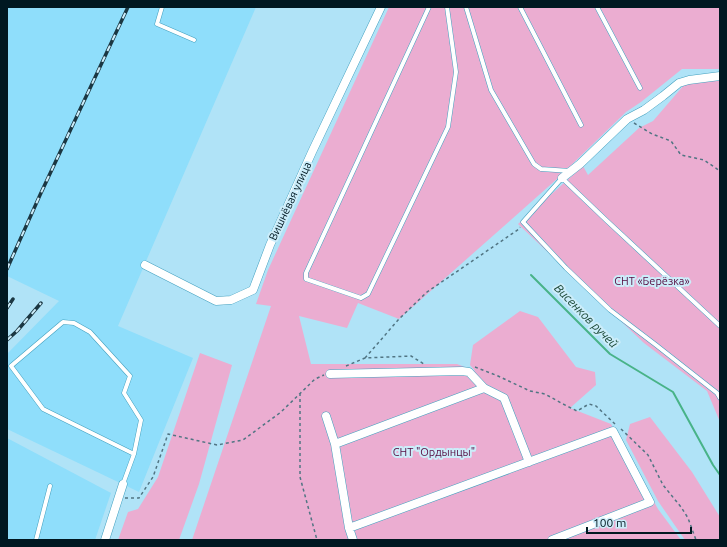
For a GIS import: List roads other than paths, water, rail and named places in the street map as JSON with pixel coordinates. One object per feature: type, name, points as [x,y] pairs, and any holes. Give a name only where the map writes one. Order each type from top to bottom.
[{"type":"street","name":"Вишнёвая улица","points":[[145,265],[216,301],[231,300],[252,290],[270,245],[312,152],[381,7]]},
{"type":"street","points":[[562,178],[628,119],[644,110],[679,83],[720,76]]},
{"type":"street","points":[[329,373],[469,372],[484,388],[504,398],[529,462]]},
{"type":"street","points":[[335,444],[484,388]]},
{"type":"street","points":[[326,416],[335,444],[352,540]]},
{"type":"street","points":[[349,528],[613,431],[650,502],[552,540]]},
{"type":"street","points":[[105,540],[123,484]]},
{"type":"lane","points":[[162,7],[157,24],[194,40]]},
{"type":"lane","points":[[429,7],[306,273],[306,279],[361,298],[368,294],[448,127],[456,72],[447,7]]},
{"type":"lane","points":[[466,7],[491,90],[534,164],[541,169],[571,171]]},
{"type":"lane","points":[[520,7],[581,125]]},
{"type":"lane","points":[[597,7],[640,88]]},
{"type":"lane","points":[[720,326],[562,178],[523,222],[566,268],[610,310],[717,394],[720,398]]},
{"type":"lane","points":[[123,484],[134,454],[141,420],[124,393],[130,376],[90,332],[74,323],[63,322],[12,366],[43,408],[134,454]]},
{"type":"lane","points":[[36,540],[50,486]]},
{"type":"waterway","name":"Висенков ручей","points":[[531,275],[610,354],[673,392],[720,475]]},
{"type":"railway","points":[[7,269],[128,7]]},
{"type":"railway","points":[[7,308],[13,299]]},
{"type":"railway","points":[[7,340],[17,331],[41,303]]},
{"type":"park label","name":"СНТ «Берёзка»","points":[[652,281]]},
{"type":"park label","name":"СНТ \"Ордынцы\"","points":[[434,452]]}]
